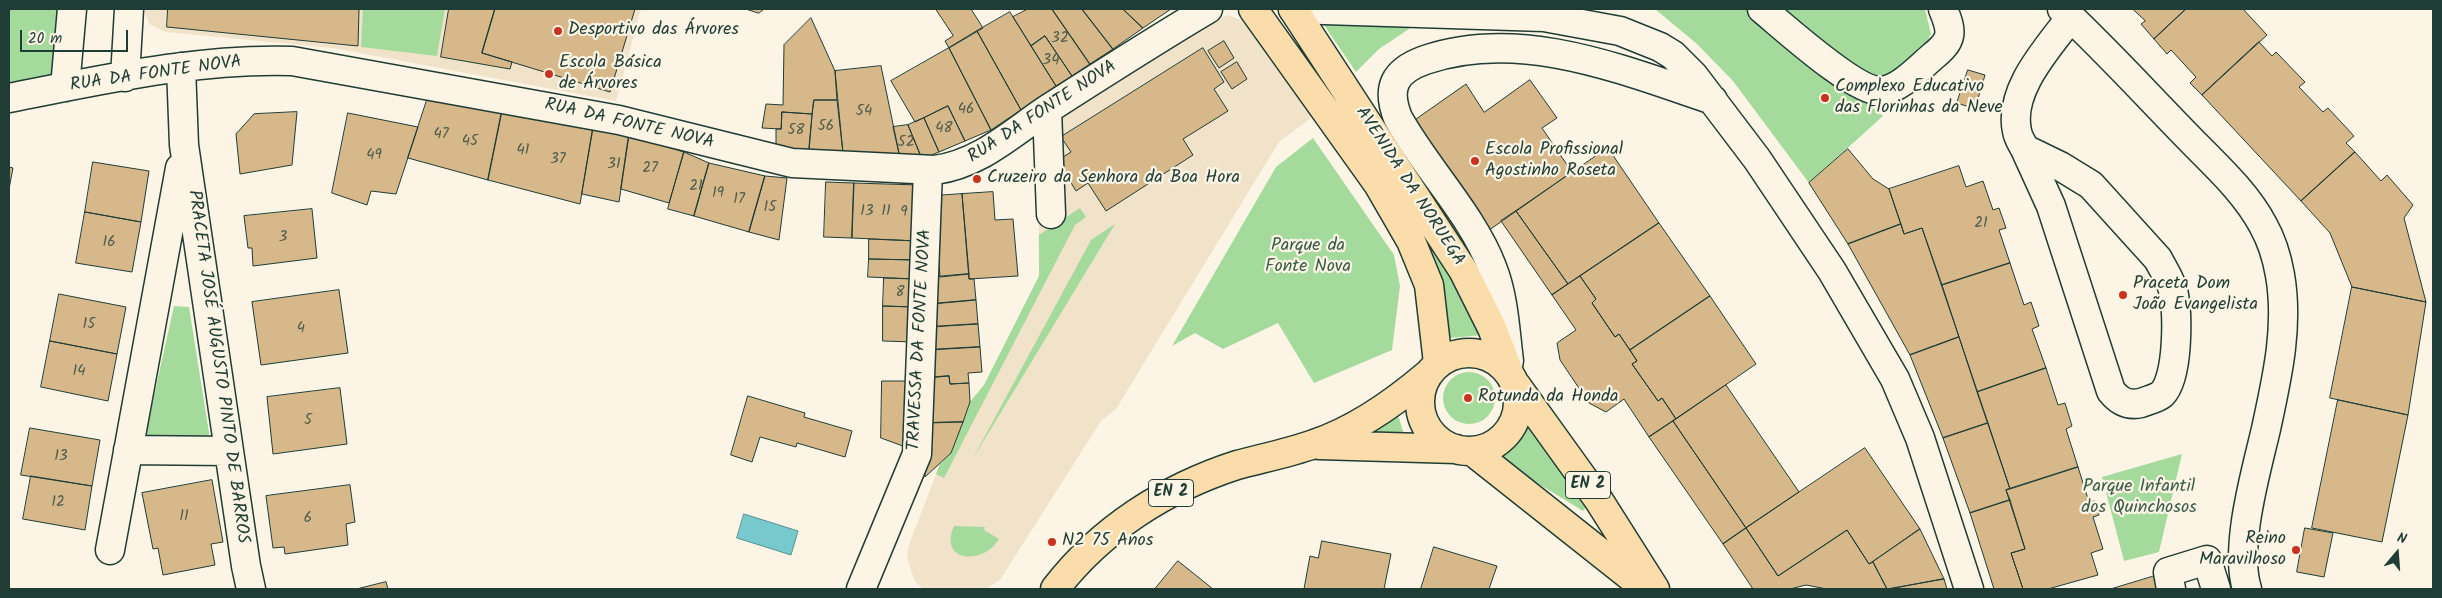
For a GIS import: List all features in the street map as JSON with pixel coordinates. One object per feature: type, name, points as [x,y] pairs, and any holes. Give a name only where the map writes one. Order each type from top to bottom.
[{"type":"main road","name":"AVENIDA DA NORUEGA","points":[[1253,9],[1370,172],[1411,241],[1429,285],[1432,369]]},
{"type":"main road","name":"AVENIDA DA NORUEGA","points":[[1293,9],[1458,262],[1489,322],[1513,380]]},
{"type":"main road","name":"EN 2","points":[[1056,589],[1101,540],[1136,512],[1217,472],[1315,444],[1381,410],[1403,396],[1432,369],[1452,355],[1468,352],[1484,355],[1499,362],[1598,500],[1655,589]]},
{"type":"main road","name":"EN 2","points":[[1432,369],[1421,390],[1420,405],[1423,420],[1430,433],[1441,442],[1464,450],[1647,589]]},
{"type":"main road","name":"EN 2","points":[[1315,444],[1464,450],[1487,448],[1501,440],[1511,428],[1517,413],[1518,398],[1513,380]]},
{"type":"street","points":[[65,87],[72,9]]},
{"type":"street","points":[[125,76],[129,9]]},
{"type":"street","name":"RUA DA FONTE NOVA","points":[[9,98],[181,67],[269,60],[314,64],[619,120],[792,163],[928,171],[958,166],[983,155],[1047,110],[1208,9]]},
{"type":"street","points":[[1293,9],[1524,15],[1594,25],[1644,40],[1673,55],[1694,76],[1757,159],[1823,257],[1895,379],[1916,429],[1969,589]]},
{"type":"street","points":[[1762,9],[1849,79],[1866,88],[1881,91],[1898,85],[1942,49],[1948,41],[1951,32],[1943,9]]},
{"type":"street","points":[[2025,149],[2060,166],[2091,185],[2158,259],[2166,273],[2176,304],[2175,337],[2168,383],[2163,393],[2156,398],[2133,405],[2125,403],[2112,391],[2051,206],[2016,130],[2016,115],[2024,87],[2066,13],[2239,192],[2263,225],[2273,249],[2280,274],[2283,333],[2276,380],[2249,508],[2246,579],[2215,589],[2207,560],[2168,572],[2171,589]]},
{"type":"street","points":[[1513,380],[1501,298],[1492,265],[1478,238],[1398,118],[1392,95],[1393,84],[1399,75],[1419,62],[1451,53],[1493,49],[1517,50],[1566,56],[1618,68],[1713,100]]},
{"type":"street","name":"PRACETA JOSÉ AUGUSTO PINTO DE BARROS","points":[[181,67],[184,145],[246,566],[251,589]]},
{"type":"street","points":[[1047,110],[1051,214]]},
{"type":"street","name":"PRACETA JOSÉ AUGUSTO PINTO DE BARROS","points":[[110,550],[184,145]]},
{"type":"street","name":"TRAVESSA DA FONTE NOVA","points":[[861,589],[917,454],[928,171]]},
{"type":"street","points":[[128,450],[229,451]]},
{"type":"shaded area","name":"Escola Básica de Árvores","points":[[144,9],[641,9],[616,101],[333,48],[166,32],[149,24]]},
{"type":"shaded area","points":[[1228,15],[1247,22],[1318,113],[1279,142],[1116,409],[1101,421],[1000,580],[986,589],[923,589],[915,581],[909,565],[907,555],[910,542],[940,464],[951,453],[970,402],[984,385],[1039,276],[1038,137],[1060,118],[1215,20]]},
{"type":"green space","points":[[9,9],[58,9],[51,78],[9,85]]},
{"type":"green space","points":[[363,9],[445,9],[437,56],[361,47]]},
{"type":"green space","points":[[1655,9],[1751,9],[1883,116],[1809,183],[1733,81],[1697,44]]},
{"type":"green space","points":[[1774,9],[1925,9],[1931,34],[1923,49],[1886,80],[1869,79]]},
{"type":"green space","points":[[1418,23],[1379,49],[1356,72],[1324,25]]},
{"type":"green space","name":"Parque da Fonte Nova","points":[[1313,138],[1394,255],[1400,286],[1392,350],[1314,383],[1278,323],[1223,349],[1195,333],[1172,346],[1276,167]]},
{"type":"green space","points":[[1080,208],[1086,217],[1075,225],[944,478],[936,474],[940,464],[951,453],[970,402],[984,385],[1039,276],[1039,235]]},
{"type":"green space","points":[[1115,224],[972,460],[1091,240]]},
{"type":"green space","points":[[1436,246],[1483,335],[1449,338],[1438,273],[1430,250]]},
{"type":"green space","points":[[174,306],[189,307],[210,439],[145,436]]},
{"type":"green space","points":[[1464,372],[1474,372],[1483,376],[1491,384],[1495,398],[1491,412],[1483,420],[1474,424],[1464,424],[1455,420],[1447,412],[1443,403],[1443,393],[1447,384],[1455,376]]},
{"type":"green space","points":[[1397,412],[1406,441],[1353,438]]},
{"type":"green space","points":[[1533,417],[1593,501],[1583,511],[1498,459],[1512,450]]},
{"type":"green space","name":"Parque Infantil dos Quinchosos","points":[[2182,454],[2159,552],[2124,561],[2102,477]]},
{"type":"green space","points":[[954,526],[985,527],[984,530],[999,539],[992,548],[983,553],[974,556],[964,556],[957,553],[952,547],[951,538]]},
{"type":"water","points":[[744,514],[798,531],[791,555],[737,538]]},
{"type":"building","points":[[168,9],[359,9],[358,46],[167,27]]},
{"type":"building","points":[[449,9],[495,9],[482,53],[512,62],[510,69],[441,57]]},
{"type":"building","name":"Desportivo das Árvores","points":[[495,9],[635,9],[610,92],[482,53]]},
{"type":"building","points":[[746,9],[764,9],[759,13]]},
{"type":"building","points":[[936,9],[971,9],[983,28],[949,48],[945,41],[953,36]]},
{"type":"building","points":[[1028,9],[1052,9],[1090,64],[1072,76],[1045,36],[1031,46],[1013,17]]},
{"type":"building","points":[[1052,9],[1082,9],[1113,49],[1090,64]]},
{"type":"building","points":[[1082,9],[1123,9],[1143,28],[1113,49]]},
{"type":"building","points":[[1123,9],[1171,9],[1143,28]]},
{"type":"building","points":[[2133,9],[2186,9],[2154,39],[2141,24],[2145,21]]},
{"type":"building","points":[[2186,9],[2243,9],[2267,35],[2202,95],[2190,83],[2196,77],[2171,50],[2167,54],[2154,39]]},
{"type":"building","points":[[1010,12],[1056,86],[1021,110],[977,31]]},
{"type":"building","points":[[811,18],[835,71],[837,100],[814,100],[812,114],[782,112],[781,129],[762,128],[766,104],[783,105],[784,45]]},
{"type":"building","points":[[977,31],[1021,110],[991,130],[949,48]]},
{"type":"building","points":[[1045,36],[1072,76],[1056,86],[1031,46]]},
{"type":"building","points":[[1224,41],[1234,58],[1219,68],[1208,51]]},
{"type":"building","points":[[2259,42],[2272,56],[2276,52],[2305,82],[2299,87],[2323,112],[2328,108],[2354,136],[2346,143],[2355,152],[2301,201],[2202,95]]},
{"type":"building","points":[[949,48],[991,130],[965,141],[948,106],[915,122],[891,81]]},
{"type":"building","points":[[1203,48],[1224,82],[1214,89],[1228,111],[1183,139],[1193,155],[1106,211],[1088,183],[1076,191],[1062,168],[1063,157],[1071,152],[1061,137]]},
{"type":"building","points":[[1237,62],[1247,79],[1232,89],[1221,72]]},
{"type":"building","points":[[881,66],[900,158],[843,153],[835,71]]},
{"type":"building","points":[[1968,70],[1985,75],[1975,109],[1957,103]]},
{"type":"building","points":[[1530,80],[1557,118],[1542,128],[1572,172],[1485,233],[1409,124],[1466,84],[1484,112]]},
{"type":"building","points":[[428,97],[502,111],[488,180],[408,158]]},
{"type":"building","points":[[814,100],[837,100],[843,153],[809,151]]},
{"type":"building","points":[[948,106],[965,141],[939,152],[924,118]]},
{"type":"building","points":[[502,111],[593,128],[580,204],[488,180]]},
{"type":"building","points":[[297,112],[292,165],[240,174],[236,134],[254,114]]},
{"type":"building","points":[[782,112],[812,114],[809,151],[776,148],[776,129],[781,129]]},
{"type":"building","points":[[348,113],[418,127],[396,194],[371,191],[367,205],[332,193]]},
{"type":"building","points":[[924,118],[939,152],[922,159],[908,125]]},
{"type":"building","points":[[908,125],[922,159],[900,158],[893,127]]},
{"type":"building","points":[[593,128],[629,135],[619,202],[582,194]]},
{"type":"building","points":[[629,135],[684,152],[669,203],[621,189]]},
{"type":"building","points":[[1608,148],[1659,223],[1568,284],[1516,211]]},
{"type":"building","points":[[1848,149],[1873,179],[1889,189],[1901,224],[1848,244],[1809,183]]},
{"type":"building","points":[[684,152],[709,163],[694,216],[668,209]]},
{"type":"building","points":[[2355,152],[2381,181],[2387,175],[2413,205],[2404,218],[2426,302],[2352,287],[2330,233],[2301,201]]},
{"type":"building","points":[[93,162],[149,171],[141,222],[85,212]]},
{"type":"building","points":[[709,163],[765,176],[749,232],[694,216]]},
{"type":"building","points":[[1959,166],[1966,187],[1983,181],[1993,210],[1999,208],[2006,228],[1999,230],[2010,263],[1942,285],[1922,228],[1904,234],[1889,189]]},
{"type":"building","points":[[9,167],[13,168],[9,189]]},
{"type":"building","points":[[765,176],[787,178],[779,240],[749,232]]},
{"type":"building","points":[[826,182],[854,183],[852,238],[824,237]]},
{"type":"building","points":[[854,183],[919,185],[918,241],[852,238]]},
{"type":"building","points":[[993,192],[995,220],[1013,219],[1018,276],[969,279],[962,194]]},
{"type":"building","points":[[962,194],[969,274],[940,277],[934,196]]},
{"type":"building","points":[[312,209],[317,258],[253,266],[252,248],[248,248],[244,216]]},
{"type":"building","points":[[1516,211],[1568,284],[1552,295],[1501,221]]},
{"type":"building","points":[[85,212],[141,222],[132,272],[76,263]]},
{"type":"building","points":[[1659,223],[1710,296],[1630,350],[1619,334],[1615,337],[1592,303],[1596,299],[1580,276]]},
{"type":"building","points":[[1901,224],[1904,234],[1922,228],[1959,337],[1910,355],[1848,244]]},
{"type":"building","points":[[869,239],[918,241],[917,260],[869,259]]},
{"type":"building","points":[[869,259],[917,260],[916,279],[868,277]]},
{"type":"building","points":[[2010,263],[2024,305],[2031,302],[2039,326],[2032,329],[2046,368],[1977,392],[1942,285]]},
{"type":"building","points":[[969,274],[969,279],[974,279],[976,300],[932,304],[935,277]]},
{"type":"building","points":[[1580,276],[1596,299],[1592,303],[1615,337],[1619,334],[1637,361],[1632,364],[1658,401],[1662,398],[1676,419],[1649,437],[1624,399],[1606,412],[1589,403],[1560,360],[1557,343],[1576,330],[1552,295]]},
{"type":"building","points":[[884,278],[916,279],[915,307],[883,306]]},
{"type":"building","points":[[2352,287],[2426,302],[2408,415],[2330,398]]},
{"type":"building","points":[[339,290],[348,353],[261,365],[252,302]]},
{"type":"building","points":[[59,294],[126,307],[117,354],[50,341]]},
{"type":"building","points":[[1710,296],[1756,364],[1676,419],[1662,398],[1658,401],[1632,364],[1637,361],[1630,350]]},
{"type":"building","points":[[976,300],[978,324],[930,327],[932,304]]},
{"type":"building","points":[[883,306],[915,307],[914,342],[883,341]]},
{"type":"building","points":[[978,324],[980,347],[928,350],[930,327]]},
{"type":"building","points":[[1959,337],[1988,423],[1943,438],[1910,355]]},
{"type":"building","points":[[50,341],[117,354],[108,401],[41,387]]},
{"type":"building","points":[[980,347],[982,372],[968,373],[969,383],[950,384],[949,376],[926,378],[928,350]]},
{"type":"building","points":[[2046,368],[2058,405],[2065,403],[2072,426],[2066,429],[2078,467],[2010,489],[1977,392]]},
{"type":"building","points":[[949,376],[950,384],[969,383],[970,402],[963,422],[926,423],[926,378]]},
{"type":"building","points":[[882,381],[912,381],[911,449],[881,438]]},
{"type":"building","points":[[1726,385],[1799,492],[1746,528],[1673,421]]},
{"type":"building","points":[[340,388],[347,444],[273,454],[267,397]]},
{"type":"building","points":[[748,396],[805,413],[804,417],[852,431],[845,457],[797,443],[796,447],[760,437],[752,462],[731,455]]},
{"type":"building","points":[[2338,400],[2408,415],[2382,542],[2312,528]]},
{"type":"building","points":[[1673,421],[1746,528],[1723,544],[1649,437]]},
{"type":"building","points":[[963,422],[951,453],[925,477],[926,423]]},
{"type":"building","points":[[1988,423],[2010,489],[2006,490],[2010,500],[1970,513],[1943,438]]},
{"type":"building","points":[[30,428],[100,440],[92,486],[21,475]]},
{"type":"building","points":[[1865,448],[1920,529],[1869,564],[1847,530],[1778,576],[1746,528]]},
{"type":"building","points":[[2078,467],[2089,502],[2095,501],[2099,515],[2093,517],[2103,549],[2091,553],[2098,575],[2048,589],[2023,589],[2011,553],[2025,549],[2006,490]]},
{"type":"building","points":[[31,476],[92,486],[85,530],[23,519]]},
{"type":"building","points":[[212,480],[223,542],[211,544],[215,565],[163,575],[158,548],[153,549],[142,493]]},
{"type":"building","points":[[350,485],[355,522],[346,524],[348,545],[285,554],[284,547],[273,548],[266,496]]},
{"type":"building","points":[[2010,500],[2025,549],[2011,553],[2023,589],[1994,589],[1970,513]]},
{"type":"building","points":[[1746,528],[1778,576],[1847,530],[1869,564],[1873,562],[1887,589],[1827,589],[1806,585],[1790,589],[1753,589],[1723,544]]},
{"type":"building","points":[[2305,528],[2333,533],[2324,577],[2297,572]]},
{"type":"building","points":[[1920,529],[1944,579],[1887,589],[1873,562]]},
{"type":"building","points":[[1322,541],[1391,554],[1384,589],[1304,589],[1310,556],[1318,558]]},
{"type":"building","points":[[1434,547],[1497,566],[1489,589],[1421,589]]},
{"type":"building","points":[[1178,561],[1213,589],[1155,589]]},
{"type":"building","points":[[2168,572],[2171,589],[2111,589]]},
{"type":"building","points":[[1944,579],[1947,589],[1890,589]]},
{"type":"building","points":[[386,582],[388,589],[357,589]]},
{"type":"place","name":"Desportivo das Árvores","points":[[558,31]]},
{"type":"place","name":"Escola Básica de Árvores","points":[[549,74]]},
{"type":"place","name":"Complexo Educativo das Florinhas da Neve","points":[[1825,98]]},
{"type":"place","name":"Escola Profissional Agostinho Roseta","points":[[1475,161]]},
{"type":"place","name":"Cruzeiro da Senhora da Boa Hora","points":[[977,179]]},
{"type":"place","name":"Praceta Dom João Evangelista","points":[[2123,295]]},
{"type":"place","name":"Rotunda da Honda","points":[[1468,398]]},
{"type":"place","name":"N2 75 Anos","points":[[1052,542]]},
{"type":"place","name":"Reino Maravilhoso","points":[[2296,550]]}]
